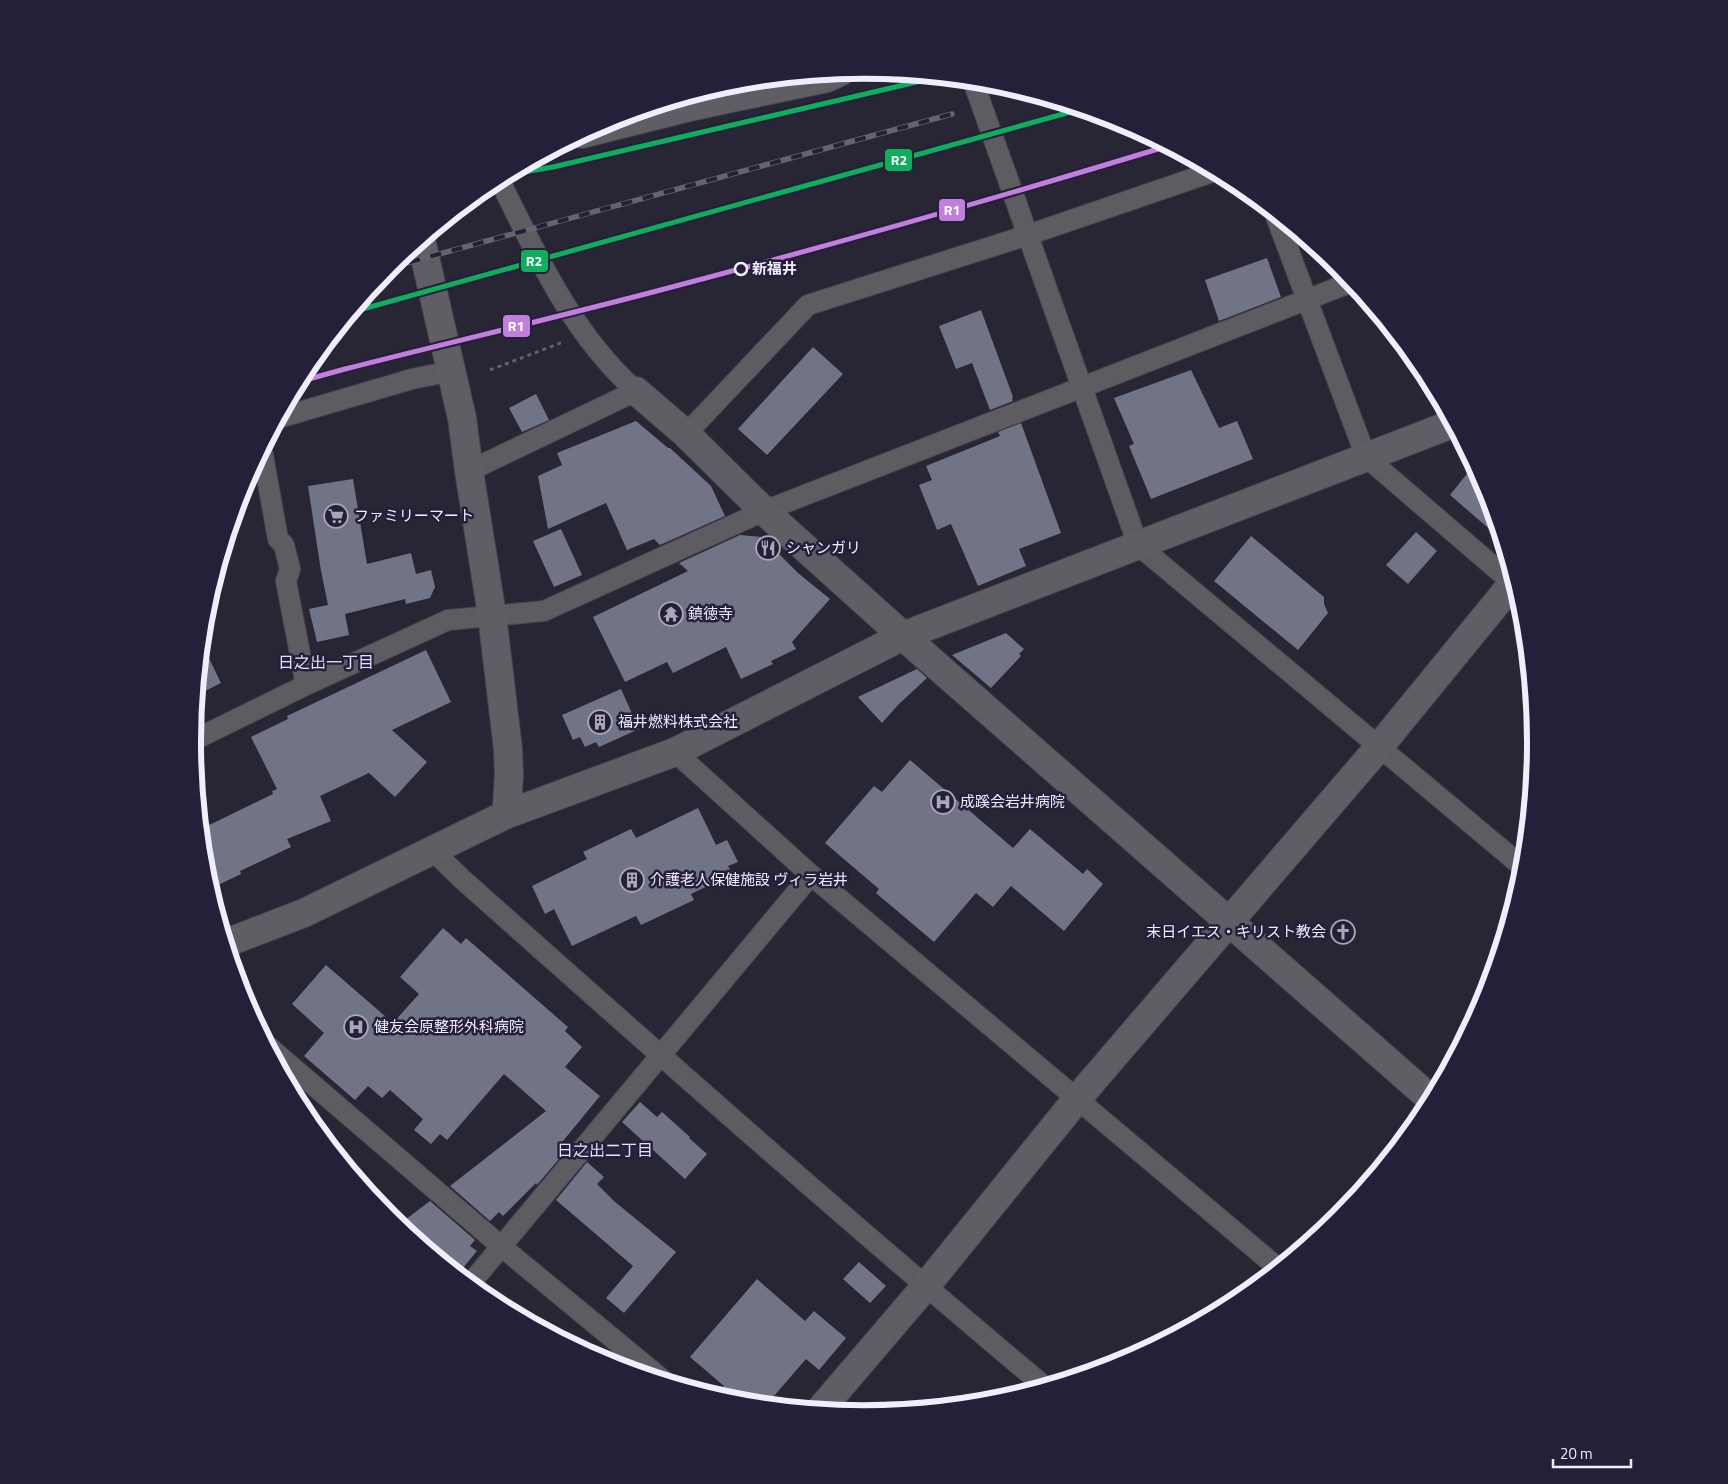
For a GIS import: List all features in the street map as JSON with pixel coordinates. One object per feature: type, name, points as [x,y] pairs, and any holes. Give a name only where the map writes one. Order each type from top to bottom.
[{"type":"street","points":[[670,108],[697,100],[808,81]]},
{"type":"street","points":[[976,88],[1138,545],[1517,862]]},
{"type":"street","points":[[686,434],[808,305],[1028,235],[1206,174]]},
{"type":"street","points":[[503,187],[546,272],[585,334],[614,370],[686,434],[764,511],[903,636],[1425,1094]]},
{"type":"street","points":[[1279,225],[1366,457],[1507,578]]},
{"type":"street","points":[[423,247],[462,418],[492,615],[509,766],[505,815]]},
{"type":"street","points":[[201,737],[306,685],[448,620],[544,611],[764,511],[1344,285]]},
{"type":"street","points":[[287,416],[412,379],[452,371]]},
{"type":"street","points":[[469,471],[636,390]]},
{"type":"street","points":[[232,941],[304,912],[505,815],[675,752],[903,636],[1447,426]]},
{"type":"street","points":[[264,460],[278,538],[284,545],[290,568],[286,581],[306,685]]},
{"type":"street","points":[[825,1404],[925,1287],[1077,1099],[1379,747],[1510,589]]},
{"type":"street","points":[[675,752],[811,875],[1273,1264]]},
{"type":"street","points":[[433,851],[661,1056],[925,1287],[1039,1382]]},
{"type":"street","points":[[475,1278],[811,875]]},
{"type":"street","points":[[282,1059],[651,1370]]},
{"type":"path","points":[[490,370],[585,334]]},
{"type":"building","points":[[1267,258],[1281,297],[1219,321],[1205,280]]},
{"type":"building","points":[[981,310],[1013,397],[1013,401],[990,410],[972,363],[956,369],[939,326]]},
{"type":"building","points":[[813,347],[843,374],[767,455],[738,429]]},
{"type":"building","points":[[1191,370],[1219,428],[1237,421],[1253,459],[1151,499],[1129,446],[1134,444],[1114,398]]},
{"type":"building","points":[[536,394],[549,420],[522,432],[509,408]]},
{"type":"building","points":[[636,421],[670,448],[711,486],[725,516],[660,545],[654,539],[627,550],[606,503],[548,529],[538,476],[562,465],[557,453]]},
{"type":"building","points":[[1021,423],[1061,533],[1019,549],[1026,566],[978,586],[951,524],[937,530],[919,485],[932,480],[926,466],[1000,436],[998,432]]},
{"type":"building","points":[[1469,471],[1493,532],[1450,495]]},
{"type":"building","points":[[353,479],[367,564],[411,553],[416,574],[431,570],[435,587],[430,598],[406,604],[405,599],[345,614],[349,635],[317,642],[309,609],[328,605],[308,486]]},
{"type":"building","points":[[561,529],[582,575],[554,587],[533,541]]},
{"type":"building","points":[[1416,532],[1437,551],[1408,584],[1386,565]]},
{"type":"building","points":[[740,535],[762,537],[798,573],[830,599],[792,642],[796,649],[771,661],[773,664],[741,679],[726,647],[673,673],[667,662],[625,682],[593,617],[688,571],[679,563]]},
{"type":"building","points":[[1251,536],[1324,597],[1324,604],[1328,613],[1298,650],[1214,581]]},
{"type":"building","points":[[1006,633],[1024,649],[1019,654],[1021,656],[991,688],[952,655]]},
{"type":"building","points":[[426,650],[451,702],[392,730],[427,762],[395,797],[369,773],[320,796],[331,821],[287,839],[291,847],[240,871],[241,874],[216,886],[206,827],[273,794],[272,791],[277,789],[251,737],[288,719],[287,716]]},
{"type":"building","points":[[206,653],[221,683],[203,692]]},
{"type":"building","points":[[917,669],[927,678],[882,723],[858,697]]},
{"type":"building","name":"福井燃料株式会社","points":[[621,689],[639,729],[599,747],[596,742],[585,747],[580,737],[573,740],[562,715]]},
{"type":"building","points":[[910,760],[1013,848],[1030,829],[1083,874],[1087,869],[1103,884],[1064,931],[1011,886],[993,907],[976,893],[934,942],[876,893],[879,889],[825,843],[874,786],[882,792]]},
{"type":"building","name":"介護老人保健施設 ヴィラ岩井","points":[[698,808],[716,845],[727,840],[738,862],[728,866],[732,874],[691,894],[694,900],[641,925],[636,916],[572,946],[554,909],[545,914],[532,886],[587,859],[583,852],[631,829],[636,838]]},
{"type":"building","points":[[443,928],[461,944],[466,938],[568,1027],[565,1031],[582,1047],[565,1067],[600,1096],[563,1141],[569,1147],[537,1185],[536,1183],[503,1216],[499,1212],[490,1221],[450,1186],[546,1111],[504,1074],[447,1140],[440,1134],[431,1144],[414,1130],[423,1119],[390,1090],[382,1098],[368,1086],[355,1100],[304,1056],[324,1033],[292,1004],[326,965],[393,1023],[419,994],[400,977]]},
{"type":"building","points":[[640,1102],[657,1117],[662,1112],[707,1154],[685,1179],[622,1122]]},
{"type":"building","points":[[587,1162],[604,1177],[597,1184],[614,1201],[676,1252],[624,1313],[606,1298],[633,1266],[556,1200]]},
{"type":"building","points":[[430,1201],[475,1240],[470,1246],[477,1251],[462,1269],[405,1220]]},
{"type":"building","points":[[859,1262],[886,1286],[870,1303],[843,1279]]},
{"type":"building","points":[[757,1279],[805,1321],[814,1311],[846,1338],[819,1370],[806,1359],[771,1399],[721,1390],[724,1386],[690,1357]]},
{"type":"railway","points":[[527,172],[553,167],[800,109]]},
{"type":"railway","points":[[405,263],[952,114]]},
{"type":"railway","points":[[310,379],[782,258],[1160,148]]},
{"type":"transit line","name":"R2","points":[[527,172],[553,167],[920,81]]},
{"type":"transit line","name":"R2","points":[[361,309],[1070,112]]},
{"type":"transit line","name":"R1","points":[[310,379],[782,258],[1160,148]]},
{"type":"place","name":"新福井","points":[[741,269]]},
{"type":"place","name":"ファミリーマート","points":[[336,516]]},
{"type":"place","name":"シャンガリ","points":[[768,548]]},
{"type":"place","name":"鎮徳寺","points":[[671,614]]},
{"type":"place","name":"福井燃料株式会社","points":[[600,722]]},
{"type":"place","name":"成蹊会岩井病院","points":[[943,802]]},
{"type":"place","name":"介護老人保健施設 ヴィラ岩井","points":[[632,880]]},
{"type":"place","name":"末日イエス・キリスト教会","points":[[1343,932]]},
{"type":"place","name":"健友会原整形外科病院","points":[[356,1027]]},
{"type":"district","name":"日之出一丁目","points":[[326,662]]},
{"type":"district","name":"日之出二丁目","points":[[605,1150]]}]
